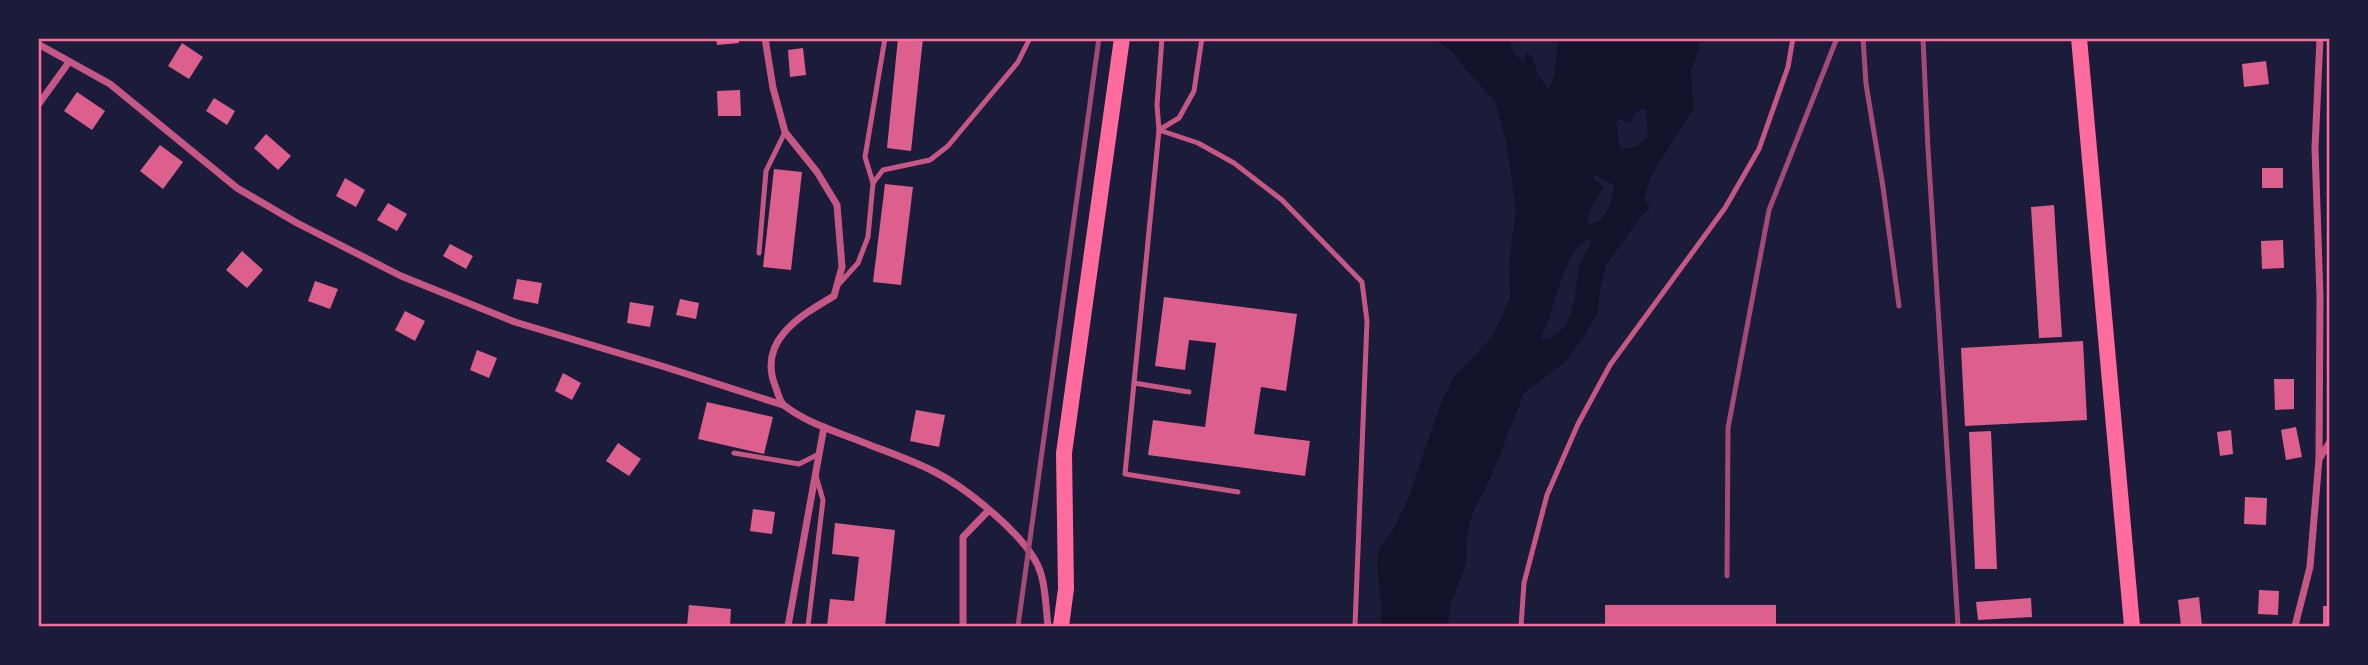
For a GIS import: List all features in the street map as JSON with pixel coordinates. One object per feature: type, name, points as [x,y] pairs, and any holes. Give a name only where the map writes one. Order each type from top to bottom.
[{"type":"main road","points":[[1061,626],[1066,589],[1065,453],[1122,38]]},
{"type":"main road","points":[[2079,38],[2132,626]]},
{"type":"street","points":[[765,38],[773,88],[785,132],[817,173],[837,205],[842,267],[834,296],[800,316],[781,335],[773,353],[772,379],[783,405]]},
{"type":"street","points":[[2295,626],[2310,567],[2319,459],[2315,148],[2320,38]]},
{"type":"street","points":[[38,44],[110,84],[237,188],[297,223],[401,276],[514,322],[783,405],[824,427],[932,470],[962,489],[1028,548],[1041,573],[1048,626]]},
{"type":"street","points":[[38,105],[69,62]]},
{"type":"street","points":[[788,626],[824,427]]},
{"type":"street","points":[[2319,459],[2329,442]]},
{"type":"street","points":[[963,626],[963,537],[988,511]]},
{"type":"lane","points":[[837,286],[858,263],[867,237],[873,183],[865,157],[885,38]]},
{"type":"lane","points":[[873,183],[883,170],[930,159],[948,146],[1017,62],[1030,38]]},
{"type":"lane","points":[[1162,38],[1158,130],[1125,474],[1238,492]]},
{"type":"lane","points":[[1158,130],[1179,118],[1194,91],[1202,38]]},
{"type":"lane","points":[[1521,626],[1524,583],[1546,495],[1573,436],[1611,365],[1725,208],[1759,149],[1788,67],[1793,38]]},
{"type":"lane","points":[[1158,130],[1198,143],[1234,163],[1282,200],[1362,282],[1367,321],[1355,626]]},
{"type":"lane","points":[[759,253],[766,172],[785,132]]},
{"type":"lane","points":[[1134,383],[1189,392]]},
{"type":"lane","points":[[734,453],[799,464],[819,454]]},
{"type":"lane","points":[[808,626],[823,500],[816,473]]},
{"type":"shaded area","points":[[1436,39],[1509,39],[1514,52],[1524,64],[1526,51],[1530,55],[1536,72],[1549,90],[1555,73],[1558,39],[1697,39],[1699,47],[1691,71],[1693,109],[1651,176],[1644,198],[1650,208],[1606,265],[1597,313],[1566,361],[1524,393],[1490,479],[1472,514],[1467,534],[1466,564],[1451,603],[1448,626],[1381,626],[1377,560],[1381,546],[1393,530],[1409,497],[1440,406],[1453,378],[1492,337],[1510,298],[1509,263],[1516,208],[1507,145],[1495,101],[1454,53]],"holes":[[[1646,109],[1648,137],[1636,147],[1620,150],[1616,123],[1620,119],[1631,123],[1635,112]],[[1594,174],[1614,185],[1604,216],[1594,224],[1587,225],[1592,205],[1604,187],[1593,179]],[[1591,239],[1580,265],[1575,299],[1568,320],[1563,329],[1542,339],[1570,258],[1581,244]]]},
{"type":"building","points":[[716,38],[739,38],[739,43],[717,45]]},
{"type":"building","points":[[898,38],[923,38],[911,151],[887,148]]},
{"type":"building","points":[[182,43],[203,57],[189,79],[168,66]]},
{"type":"building","points":[[803,48],[806,75],[790,77],[788,50]]},
{"type":"building","points":[[2266,61],[2269,84],[2244,87],[2242,64]]},
{"type":"building","points":[[740,90],[741,116],[718,116],[717,91]]},
{"type":"building","points":[[77,92],[105,111],[92,130],[64,111]]},
{"type":"building","points":[[214,98],[235,111],[227,125],[206,111]]},
{"type":"building","points":[[266,134],[291,156],[278,170],[254,148]]},
{"type":"building","points":[[160,145],[183,162],[163,189],[140,171]]},
{"type":"building","points":[[2262,168],[2283,168],[2283,188],[2262,188]]},
{"type":"building","points":[[774,169],[802,172],[791,270],[763,267]]},
{"type":"building","points":[[345,178],[365,190],[356,207],[336,196]]},
{"type":"building","points":[[885,184],[913,187],[901,285],[873,282]]},
{"type":"building","points":[[388,203],[407,214],[397,231],[377,220]]},
{"type":"building","points":[[2054,205],[2062,337],[2039,338],[2031,207]]},
{"type":"building","points":[[2283,240],[2284,268],[2262,269],[2261,241]]},
{"type":"building","points":[[450,244],[473,256],[466,269],[443,256]]},
{"type":"building","points":[[242,251],[263,270],[247,288],[226,270]]},
{"type":"building","points":[[517,279],[542,283],[538,304],[513,299]]},
{"type":"building","points":[[315,281],[338,289],[330,309],[308,301]]},
{"type":"building","points":[[1164,297],[1297,314],[1286,391],[1261,387],[1254,434],[1310,441],[1305,476],[1148,455],[1153,420],[1205,427],[1216,343],[1189,340],[1185,370],[1155,366]]},
{"type":"building","points":[[680,299],[699,303],[696,319],[676,315]]},
{"type":"building","points":[[630,302],[654,306],[650,327],[627,323]]},
{"type":"building","points":[[405,311],[425,321],[415,341],[395,330]]},
{"type":"building","points":[[2083,341],[2087,420],[1965,426],[1961,348]]},
{"type":"building","points":[[477,350],[497,358],[489,378],[470,370]]},
{"type":"building","points":[[563,373],[581,383],[572,400],[555,391]]},
{"type":"building","points":[[2274,379],[2294,379],[2294,409],[2275,410]]},
{"type":"building","points":[[707,402],[773,417],[764,454],[698,439]]},
{"type":"building","points":[[916,410],[945,415],[939,447],[910,441]]},
{"type":"building","points":[[2296,427],[2302,457],[2286,460],[2281,430]]},
{"type":"building","points":[[2231,430],[2233,454],[2220,456],[2217,432]]},
{"type":"building","points":[[1991,431],[1997,569],[1975,569],[1969,432]]},
{"type":"building","points":[[618,443],[641,459],[629,476],[606,461]]},
{"type":"building","points":[[2245,497],[2267,498],[2266,525],[2244,524]]},
{"type":"building","points":[[753,509],[775,512],[772,534],[750,531]]},
{"type":"building","points":[[835,523],[895,530],[885,626],[827,626],[830,599],[854,601],[859,557],[832,554]]},
{"type":"building","points":[[2259,590],[2279,591],[2278,615],[2258,614]]},
{"type":"building","points":[[2199,597],[2202,626],[2181,626],[2178,600]]},
{"type":"building","points":[[2031,598],[2032,617],[1978,620],[1976,602]]},
{"type":"building","points":[[689,605],[731,609],[730,626],[687,626]]},
{"type":"building","points":[[1605,605],[1776,605],[1776,626],[1605,626]]},
{"type":"building","points":[[2323,606],[2330,606],[2330,626],[2323,626]]},
{"type":"railway","points":[[1018,626],[1099,38]]},
{"type":"railway","points":[[1727,576],[1728,428],[1769,210],[1837,38]]},
{"type":"railway","points":[[1863,38],[1866,84],[1899,306]]},
{"type":"railway","points":[[1923,38],[1958,626]]}]
